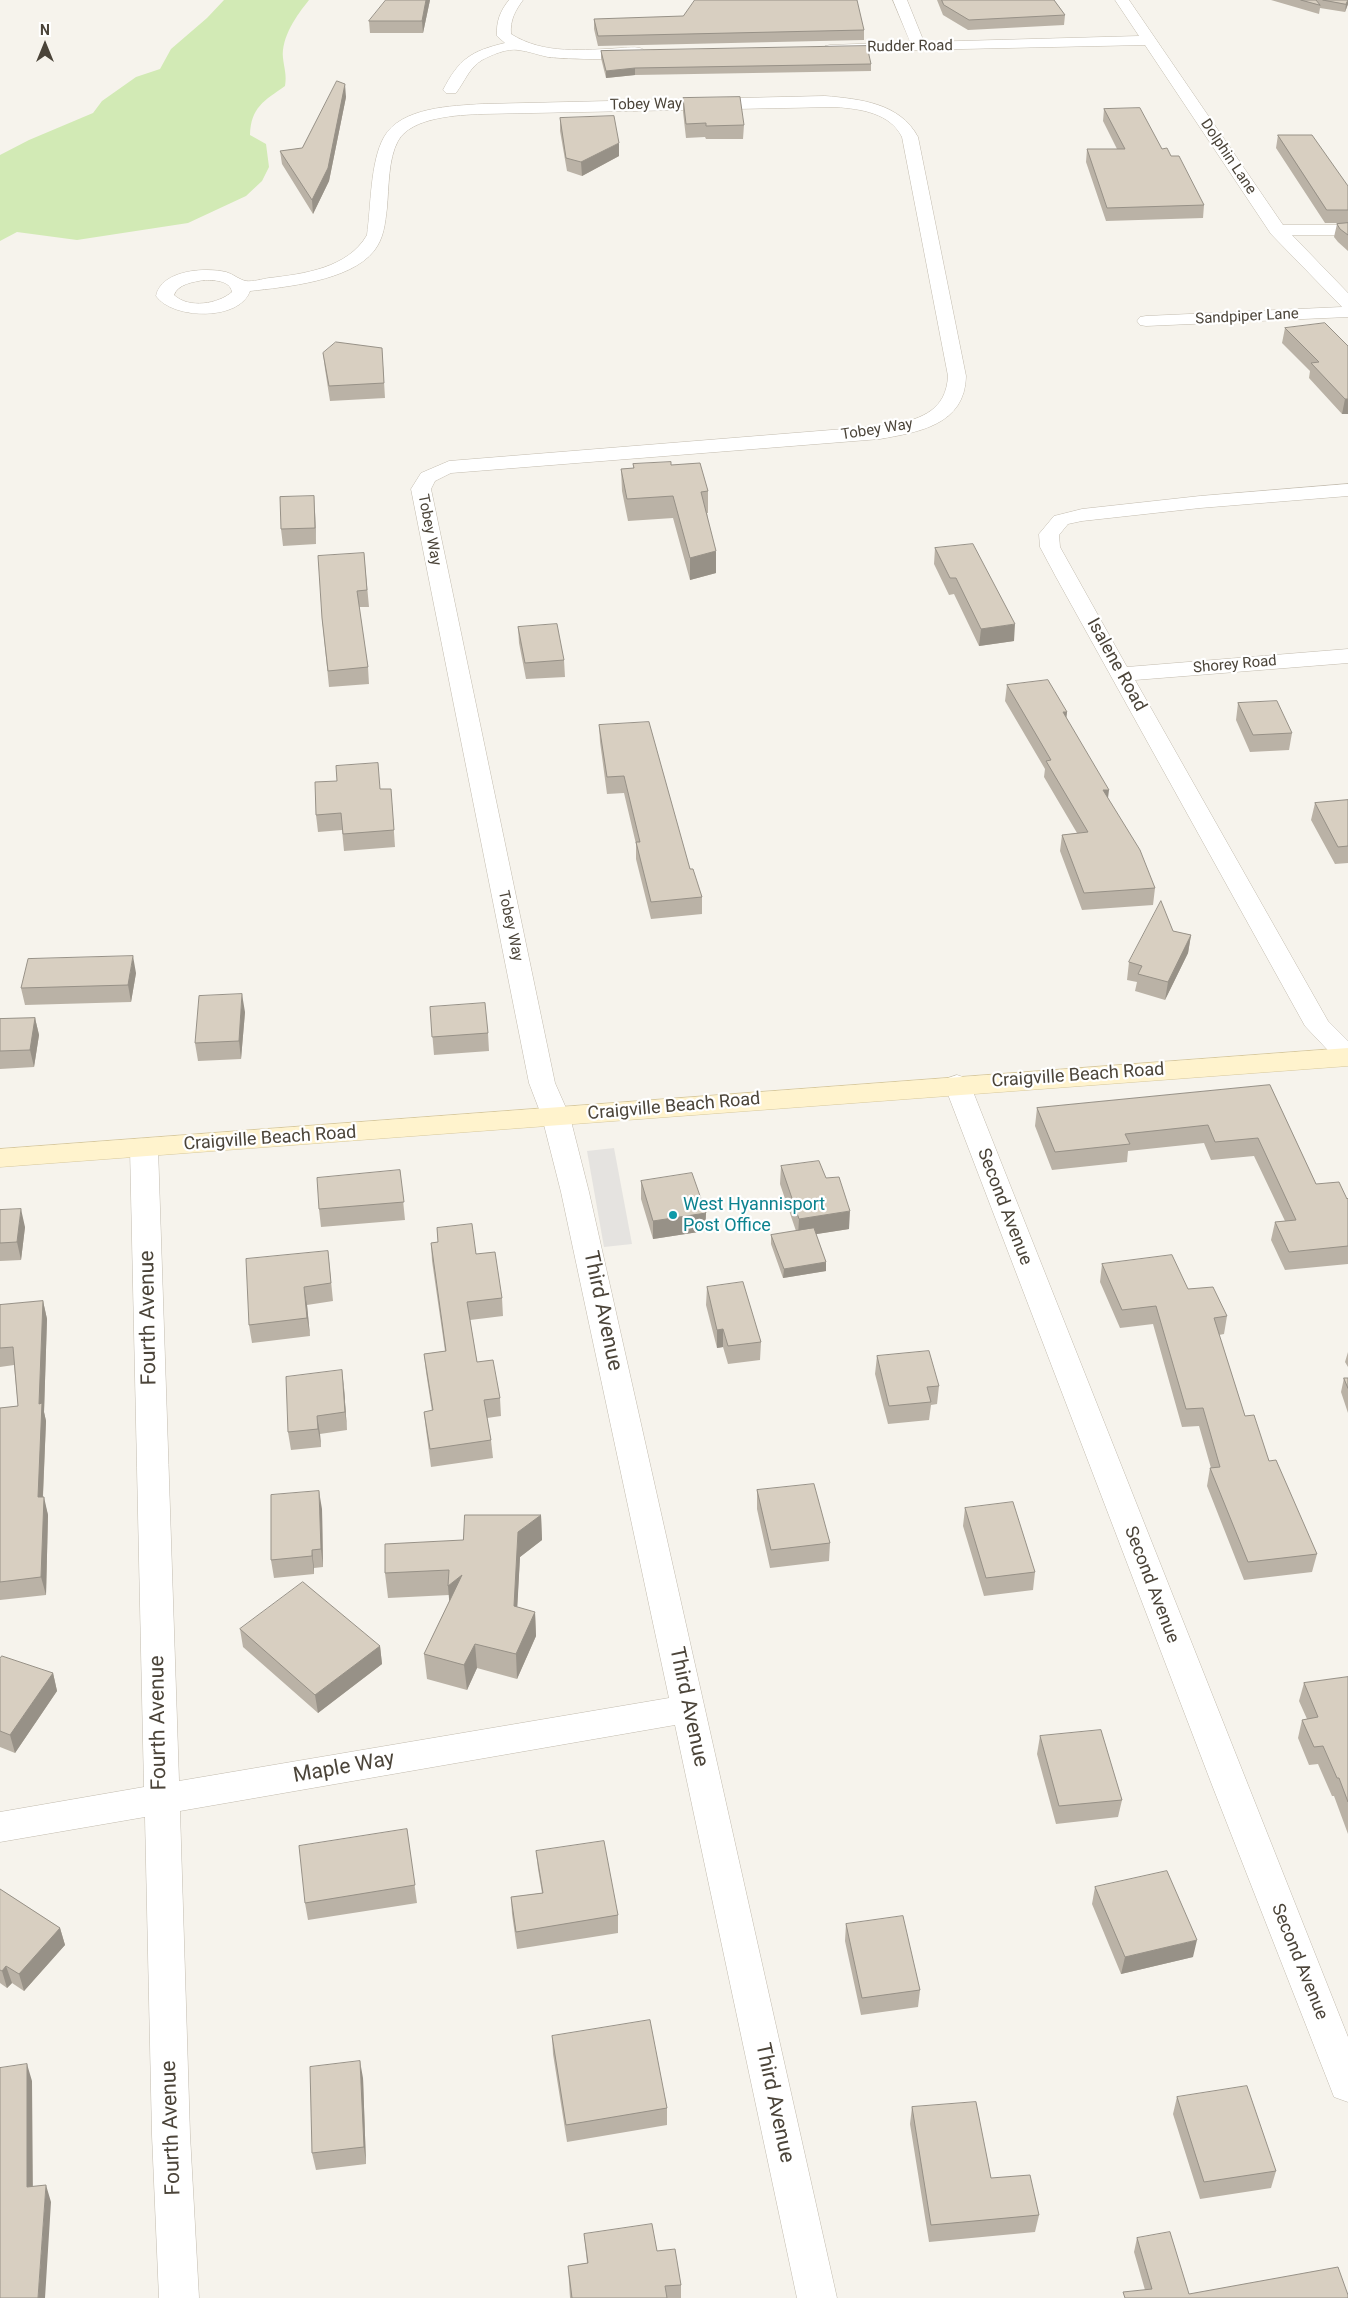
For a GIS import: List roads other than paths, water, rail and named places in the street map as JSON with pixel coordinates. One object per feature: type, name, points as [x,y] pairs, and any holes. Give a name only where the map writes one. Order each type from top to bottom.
[{"type":"main road","name":"Craigville Beach Road","points":[[0,1158],[556,1117],[956,1084],[1348,1056]]},
{"type":"street","points":[[516,0],[507,13],[503,29],[504,36],[518,45],[557,53],[656,52]]},
{"type":"street","points":[[900,0],[920,46]]},
{"type":"street","name":"Dolphin Lane","points":[[1122,0],[1277,230],[1348,303]]},
{"type":"street","name":"Rudder Road","points":[[815,49],[1149,40]]},
{"type":"street","points":[[451,90],[458,73],[469,60],[489,50],[518,45]]},
{"type":"street","name":"Tobey Way","points":[[241,286],[292,280],[324,272],[348,263],[366,252],[375,235],[389,142],[405,126],[439,114],[482,109],[825,101],[879,111],[898,120],[908,131],[957,376],[957,394],[943,411],[916,425],[880,433],[449,467],[429,475],[421,485],[542,1083],[556,1117]]},
{"type":"street","points":[[1277,230],[1348,230]]},
{"type":"street","name":"Sandpiper Lane","points":[[1146,321],[1348,312]]},
{"type":"street","name":"Isalene Road","points":[[1348,490],[1200,502],[1082,515],[1062,520],[1049,534],[1050,547],[1229,871],[1318,1026],[1348,1056]]},
{"type":"street","name":"Shorey Road","points":[[1121,674],[1348,656]]},
{"type":"street","name":"Second Avenue","points":[[956,1084],[1229,1785],[1348,2084]]},
{"type":"street","name":"Third Avenue","points":[[556,1117],[576,1192],[817,2298]]},
{"type":"street","name":"Fourth Avenue","points":[[144,1148],[171,2135],[179,2298]]},
{"type":"street","name":"Maple Way","points":[[0,1827],[688,1709]]},
{"type":"place","name":"West Hyannisport Post Office","points":[[673,1215]]}]
